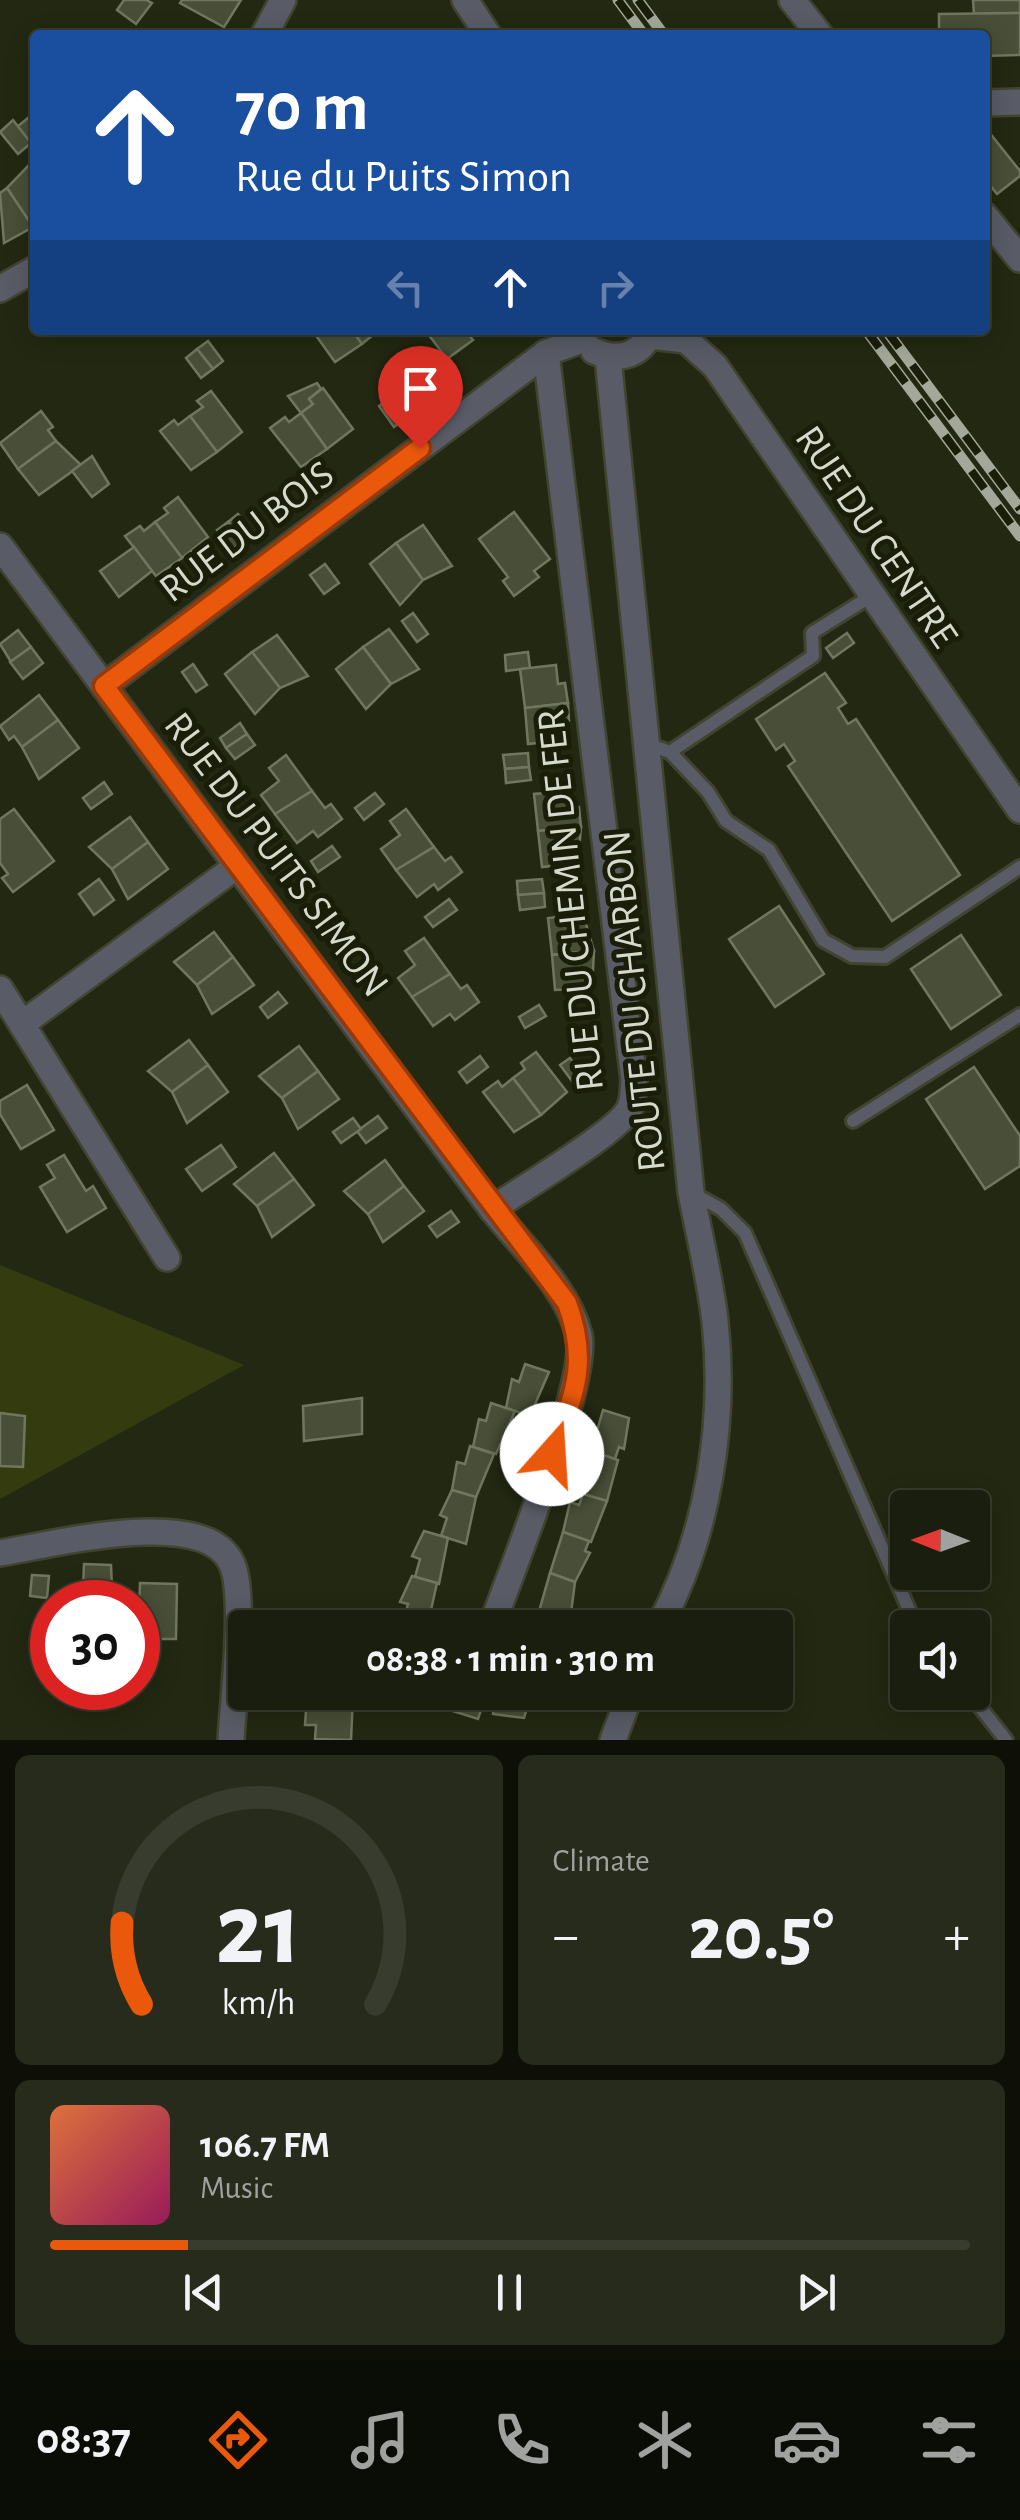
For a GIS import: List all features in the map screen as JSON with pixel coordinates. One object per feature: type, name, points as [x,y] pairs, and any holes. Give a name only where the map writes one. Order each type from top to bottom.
[{"type":"street","points":[[267,30],[283,0]]},
{"type":"street","points":[[465,0],[485,30]]},
{"type":"street","points":[[792,0],[816,30]]},
{"type":"street","points":[[990,103],[1020,102]]},
{"type":"street","points":[[990,222],[1020,259]]},
{"type":"street","points":[[0,288],[30,272]]},
{"type":"street","points":[[583,335],[608,357],[624,357],[640,349],[649,335]]},
{"type":"street","name":"RUE DU BOIS","points":[[104,686],[546,352],[583,335]]},
{"type":"street","name":"RUE DU CENTRE","points":[[660,335],[686,340],[715,366],[1020,810]]},
{"type":"street","name":"RUE DU CHEMIN DE FER","points":[[492,1209],[627,1114],[634,1091],[546,352]]},
{"type":"street","name":"ROUTE DU CHARBON","points":[[608,357],[658,748],[691,1192],[715,1322],[714,1433],[690,1560],[666,1610]]},
{"type":"street","name":"RUE DU PUITS SIMON","points":[[0,546],[492,1209]]},
{"type":"street","points":[[11,1021],[237,866]]},
{"type":"street","points":[[0,988],[11,1021],[167,1258]]},
{"type":"street","points":[[492,1209],[567,1303],[580,1338],[576,1385],[497,1610]]},
{"type":"street","points":[[0,1553],[168,1530],[198,1536],[219,1549],[232,1562],[238,1589],[231,1740]]},
{"type":"street","points":[[613,1740],[624,1710]]},
{"type":"street","points":[[627,1740],[628,1710]]},
{"type":"lane","points":[[871,596],[812,633],[812,656],[658,748],[708,792],[726,821],[769,850],[823,940],[852,956],[885,957],[1020,867]]},
{"type":"lane","points":[[854,1122],[1020,1015]]},
{"type":"lane","points":[[691,1192],[721,1208],[746,1233],[909,1610]]},
{"type":"lane","points":[[982,1710],[1006,1740]]},
{"type":"green space","points":[[0,1265],[244,1365],[0,1499]]},
{"type":"building","points":[[124,0],[152,3],[136,24],[117,10]]},
{"type":"building","points":[[241,0],[224,27],[180,3]]},
{"type":"building","points":[[973,0],[1020,0],[1020,13],[974,14]]},
{"type":"building","points":[[1020,13],[1020,55],[990,56],[990,30],[939,30],[939,14]]},
{"type":"building","points":[[13,120],[30,144],[18,154],[0,132]]},
{"type":"building","points":[[30,120],[30,142],[17,127]]},
{"type":"building","points":[[990,133],[1020,171],[1020,176],[997,194],[990,185]]},
{"type":"building","points":[[30,164],[30,222],[7,188]]},
{"type":"building","points":[[7,188],[30,222],[30,229],[4,243],[0,193]]},
{"type":"building","points":[[316,335],[356,335],[362,344],[335,362]]},
{"type":"building","points":[[356,335],[373,335],[362,344]]},
{"type":"building","points":[[429,335],[469,335],[473,340],[447,359]]},
{"type":"building","points":[[208,341],[223,361],[213,369],[197,349]]},
{"type":"building","points":[[197,349],[213,369],[201,378],[186,358]]},
{"type":"building","points":[[317,383],[321,389],[309,399],[313,404],[301,413],[288,396]]},
{"type":"building","points":[[323,388],[353,429],[327,449],[301,413],[313,404],[309,399]]},
{"type":"building","points":[[211,391],[242,432],[217,452],[190,416],[203,407],[197,401]]},
{"type":"building","points":[[399,391],[414,412],[394,427],[379,406]]},
{"type":"building","points":[[41,411],[53,427],[48,430],[56,441],[18,469],[0,443]]},
{"type":"building","points":[[301,413],[327,449],[301,467],[270,428],[285,417],[289,422]]},
{"type":"building","points":[[190,416],[217,452],[191,470],[160,431],[174,420],[178,425]]},
{"type":"building","points":[[56,441],[81,465],[39,495],[18,469]]},
{"type":"building","points":[[92,456],[109,484],[92,497],[72,471]]},
{"type":"building","points":[[178,497],[208,537],[182,558],[155,522],[168,513],[164,508]]},
{"type":"building","points":[[514,512],[550,559],[534,571],[539,577],[514,596],[503,581],[508,577],[479,539]]},
{"type":"building","points":[[238,514],[254,533],[243,541],[228,522]]},
{"type":"building","points":[[155,522],[182,558],[156,576],[125,536],[140,526],[144,531]]},
{"type":"building","points":[[228,522],[243,541],[232,550],[217,530]]},
{"type":"building","points":[[423,525],[452,566],[423,580],[396,543]]},
{"type":"building","points":[[396,543],[423,580],[400,605],[370,564]]},
{"type":"building","points":[[134,547],[152,571],[119,597],[100,571]]},
{"type":"building","points":[[325,564],[339,583],[324,594],[310,575]]},
{"type":"building","points":[[413,613],[428,634],[417,642],[402,621]]},
{"type":"building","points":[[389,629],[419,669],[391,684],[363,647]]},
{"type":"building","points":[[18,630],[31,647],[11,662],[0,644]]},
{"type":"building","points":[[847,633],[854,643],[833,658],[826,648]]},
{"type":"building","points":[[277,635],[308,676],[280,688],[252,652]]},
{"type":"building","points":[[31,647],[43,663],[23,679],[10,662]]},
{"type":"building","points":[[363,647],[391,684],[366,709],[336,669]]},
{"type":"building","points":[[252,652],[280,688],[255,714],[225,674]]},
{"type":"building","points":[[528,652],[530,668],[506,671],[505,655]]},
{"type":"building","points":[[193,664],[207,685],[196,692],[182,672]]},
{"type":"building","points":[[556,665],[558,684],[565,683],[568,703],[525,708],[520,669]]},
{"type":"building","points":[[825,673],[846,703],[838,708],[848,724],[856,719],[960,875],[892,921],[788,766],[795,761],[784,744],[776,750],[756,719]]},
{"type":"building","points":[[39,695],[58,720],[22,747],[14,736],[9,740],[0,726]]},
{"type":"building","points":[[568,703],[569,721],[562,722],[565,740],[528,744],[525,708]]},
{"type":"building","points":[[58,720],[79,748],[39,779],[22,747]]},
{"type":"building","points":[[240,723],[247,734],[226,748],[220,738]]},
{"type":"building","points":[[247,734],[255,745],[235,759],[226,748]]},
{"type":"building","points":[[528,753],[529,767],[505,769],[503,755]]},
{"type":"building","points":[[286,755],[312,791],[275,814],[261,795],[279,781],[269,768]]},
{"type":"building","points":[[529,767],[531,780],[506,783],[505,769]]},
{"type":"building","points":[[104,782],[112,794],[91,809],[83,798]]},
{"type":"building","points":[[312,791],[325,808],[331,804],[342,819],[318,837],[313,831],[297,843],[275,814]]},
{"type":"building","points":[[570,791],[571,807],[579,807],[581,827],[538,831],[534,794]]},
{"type":"building","points":[[375,793],[384,804],[364,820],[355,808]]},
{"type":"building","points":[[14,809],[54,861],[13,892],[2,878],[8,874],[0,863],[0,819]]},
{"type":"building","points":[[406,809],[434,847],[396,870],[381,849],[400,835],[390,821]]},
{"type":"building","points":[[130,817],[148,842],[112,869],[89,847]]},
{"type":"building","points":[[581,827],[578,863],[542,867],[538,831]]},
{"type":"building","points":[[148,842],[168,869],[128,899],[112,869]]},
{"type":"building","points":[[332,846],[340,857],[318,872],[311,861]]},
{"type":"building","points":[[434,847],[445,861],[451,857],[462,872],[438,890],[434,884],[417,897],[396,870]]},
{"type":"building","points":[[99,879],[114,900],[94,915],[79,894]]},
{"type":"building","points":[[542,879],[544,893],[518,895],[517,881]]},
{"type":"building","points":[[544,893],[545,907],[520,910],[518,895]]},
{"type":"building","points":[[449,899],[457,910],[433,927],[425,917]]},
{"type":"building","points":[[779,906],[824,974],[775,1007],[729,939]]},
{"type":"building","points":[[583,914],[594,951],[552,955],[548,918]]},
{"type":"building","points":[[214,932],[233,957],[197,985],[174,962]]},
{"type":"building","points":[[961,935],[1001,995],[951,1029],[911,969]]},
{"type":"building","points":[[424,938],[450,974],[412,997],[398,978],[415,965],[405,951]]},
{"type":"building","points":[[594,951],[592,988],[555,990],[552,955]]},
{"type":"building","points":[[233,957],[254,985],[212,1014],[197,985]]},
{"type":"building","points":[[450,974],[461,989],[467,985],[479,1002],[455,1020],[450,1014],[433,1026],[412,997]]},
{"type":"building","points":[[278,992],[287,1003],[268,1018],[260,1007]]},
{"type":"building","points":[[539,1005],[546,1016],[525,1028],[519,1017]]},
{"type":"building","points":[[189,1040],[208,1065],[172,1092],[148,1071]]},
{"type":"building","points":[[299,1046],[318,1071],[282,1098],[259,1076]]},
{"type":"building","points":[[536,1052],[567,1092],[541,1115],[513,1078],[525,1069],[521,1063]]},
{"type":"building","points":[[480,1056],[488,1067],[467,1083],[459,1072]]},
{"type":"building","points":[[570,1058],[585,1078],[575,1085],[560,1065]]},
{"type":"building","points":[[208,1065],[228,1092],[187,1123],[172,1092]]},
{"type":"building","points":[[974,1067],[1020,1136],[1020,1166],[985,1189],[926,1099]]},
{"type":"building","points":[[318,1071],[339,1099],[298,1129],[282,1098]]},
{"type":"building","points":[[513,1078],[541,1115],[514,1132],[483,1092],[498,1081],[502,1087]]},
{"type":"building","points":[[27,1085],[54,1130],[21,1149],[0,1114],[0,1101]]},
{"type":"building","points":[[378,1116],[387,1128],[366,1143],[357,1131]]},
{"type":"building","points":[[353,1118],[361,1129],[341,1143],[333,1132]]},
{"type":"building","points":[[221,1145],[236,1167],[202,1191],[186,1169]]},
{"type":"building","points":[[274,1153],[294,1179],[257,1206],[234,1184]]},
{"type":"building","points":[[64,1155],[86,1191],[93,1186],[106,1208],[67,1232],[40,1187],[55,1178],[47,1165]]},
{"type":"building","points":[[385,1160],[404,1186],[368,1214],[344,1191]]},
{"type":"building","points":[[294,1179],[314,1205],[272,1237],[257,1206]]},
{"type":"building","points":[[404,1186],[424,1211],[383,1242],[368,1214]]},
{"type":"building","points":[[451,1211],[459,1222],[437,1237],[429,1226]]},
{"type":"building","points":[[525,1364],[549,1372],[530,1416],[506,1408],[512,1379],[519,1382]]},
{"type":"building","points":[[362,1398],[362,1434],[304,1441],[303,1406]]},
{"type":"building","points":[[491,1403],[515,1411],[496,1454],[473,1447],[479,1419],[486,1421]]},
{"type":"building","points":[[603,1410],[629,1418],[624,1449],[619,1447],[615,1459],[591,1451]]},
{"type":"building","points":[[0,1413],[25,1416],[23,1467],[0,1466]]},
{"type":"building","points":[[470,1446],[494,1454],[476,1497],[452,1490],[457,1462],[465,1464]]},
{"type":"building","points":[[591,1451],[618,1460],[607,1501],[583,1494],[587,1481],[578,1478]]},
{"type":"building","points":[[452,1490],[476,1497],[466,1544],[441,1536],[447,1518],[440,1515]]},
{"type":"building","points":[[583,1494],[607,1501],[591,1542],[563,1532],[570,1502],[579,1505]]},
{"type":"building","points":[[424,1531],[448,1538],[439,1584],[415,1577],[420,1559],[412,1556]]},
{"type":"building","points":[[563,1532],[589,1541],[585,1551],[590,1553],[575,1582],[550,1573]]},
{"type":"building","points":[[84,1564],[111,1565],[112,1580],[83,1580]]},
{"type":"building","points":[[550,1573],[575,1582],[571,1610],[539,1610]]},
{"type":"building","points":[[32,1575],[49,1576],[49,1580],[32,1580]]},
{"type":"building","points":[[412,1576],[437,1583],[431,1610],[406,1610],[408,1604],[400,1602]]},
{"type":"building","points":[[160,1584],[177,1584],[176,1639],[160,1639]]},
{"type":"building","points":[[306,1710],[352,1710],[351,1740],[315,1739],[316,1725],[305,1725]]},
{"type":"building","points":[[449,1710],[481,1710],[478,1719]]},
{"type":"building","points":[[494,1710],[526,1710],[524,1718],[493,1714]]},
{"type":"railway","points":[[618,0],[640,30]]},
{"type":"railway","points":[[638,0],[660,30]]},
{"type":"railway","points":[[870,335],[1020,536]]},
{"type":"railway","points":[[890,335],[1020,509]]},
{"type":"route","points":[[420,448],[104,686],[492,1209],[567,1303],[580,1338],[579,1356],[576,1385],[552,1454]]}]
